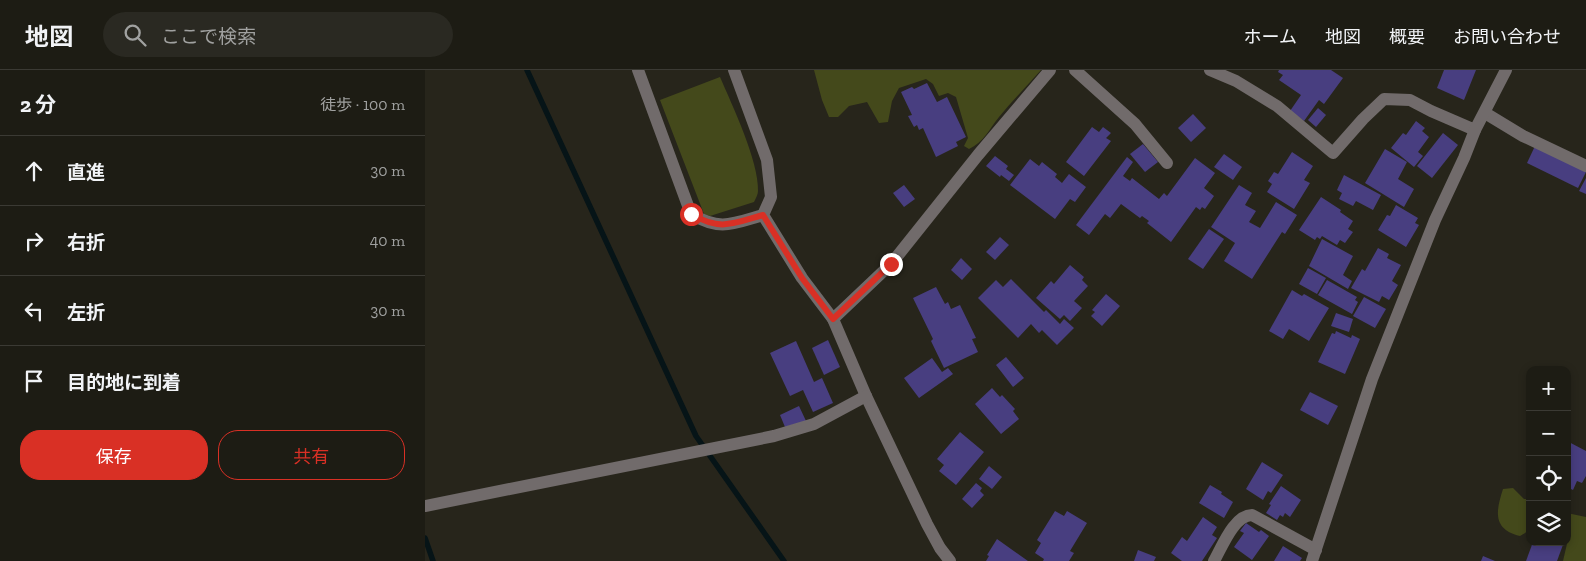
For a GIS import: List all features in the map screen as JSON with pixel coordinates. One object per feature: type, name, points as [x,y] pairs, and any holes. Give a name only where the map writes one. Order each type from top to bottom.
[{"type":"street","points":[[638,70],[691,214],[705,222],[729,225],[763,215],[771,198],[767,160],[734,70]]},
{"type":"street","points":[[833,319],[891,264],[978,155],[1050,70]]},
{"type":"street","points":[[1075,70],[1135,124],[1167,163]]},
{"type":"street","points":[[1210,70],[1235,81],[1277,106],[1333,153],[1383,99],[1410,100],[1475,130]]},
{"type":"street","points":[[1214,561],[1237,522],[1247,515],[1252,515],[1314,556],[1372,379],[1435,220],[1475,130],[1506,70]]},
{"type":"street","points":[[1485,113],[1523,136],[1586,166]]},
{"type":"street","points":[[763,215],[802,278],[833,319],[866,396],[927,524],[940,548],[951,561]]},
{"type":"street","points":[[425,506],[774,436],[815,424],[866,396]]},
{"type":"green space","points":[[814,70],[1041,70],[982,139],[969,149],[964,146],[968,138],[956,97],[948,93],[939,96],[933,84],[926,79],[899,88],[892,101],[888,122],[879,123],[867,102],[849,106],[838,117],[829,117]]},
{"type":"green space","points":[[720,77],[750,149],[758,191],[754,202],[710,216],[704,214],[660,100]]},
{"type":"green space","points":[[1513,488],[1526,499],[1526,532],[1520,536],[1511,533],[1500,524],[1498,512],[1503,489]]},
{"type":"green space","points":[[1571,514],[1586,517],[1586,561],[1563,561],[1566,546],[1571,546]]},
{"type":"building","points":[[1279,70],[1331,70],[1343,78],[1324,104],[1319,100],[1304,121],[1290,111],[1301,95],[1279,80],[1283,75],[1278,72]]},
{"type":"building","points":[[1444,70],[1476,70],[1464,100],[1437,88]]},
{"type":"building","points":[[927,83],[937,102],[947,97],[966,137],[956,142],[958,146],[936,157],[923,128],[919,130],[917,125],[914,127],[908,116],[912,115],[901,92]]},
{"type":"building","points":[[1318,108],[1326,115],[1316,127],[1308,120]]},
{"type":"building","points":[[1193,114],[1206,128],[1191,142],[1178,128]]},
{"type":"building","points":[[1416,121],[1425,128],[1422,131],[1429,137],[1418,152],[1423,156],[1414,167],[1391,148],[1403,133],[1406,135]]},
{"type":"building","points":[[1092,127],[1099,132],[1103,127],[1111,133],[1106,138],[1111,141],[1084,176],[1066,162]]},
{"type":"building","points":[[1443,133],[1458,145],[1432,178],[1417,166]]},
{"type":"building","points":[[1143,144],[1158,162],[1145,172],[1130,154]]},
{"type":"building","points":[[1535,146],[1586,172],[1578,188],[1527,163]]},
{"type":"building","points":[[1385,149],[1407,162],[1398,179],[1414,189],[1404,207],[1365,183]]},
{"type":"building","points":[[1292,152],[1313,166],[1304,180],[1310,183],[1294,209],[1267,192],[1272,184],[1268,181],[1274,172],[1278,174]]},
{"type":"building","points":[[1224,154],[1242,167],[1233,180],[1214,167]]},
{"type":"building","points":[[995,156],[1008,166],[1006,169],[1014,175],[1009,181],[1001,175],[1000,177],[986,166]]},
{"type":"building","points":[[1127,157],[1133,162],[1123,176],[1130,181],[1132,178],[1159,199],[1164,193],[1167,196],[1195,158],[1215,173],[1204,188],[1214,196],[1205,209],[1202,207],[1200,210],[1196,207],[1171,242],[1147,223],[1149,221],[1142,216],[1140,218],[1121,204],[1110,218],[1105,214],[1089,235],[1076,225]]},
{"type":"building","points":[[1030,159],[1039,166],[1042,162],[1057,174],[1055,177],[1062,183],[1069,174],[1086,187],[1075,202],[1070,199],[1055,219],[1010,185]]},
{"type":"building","points":[[1344,175],[1381,195],[1373,210],[1356,201],[1353,206],[1339,199],[1342,193],[1337,190]]},
{"type":"building","points":[[1586,178],[1586,194],[1579,191]]},
{"type":"building","points":[[904,185],[915,199],[904,207],[893,193]]},
{"type":"building","points":[[1239,185],[1252,193],[1245,205],[1256,211],[1249,222],[1260,228],[1276,202],[1297,215],[1285,234],[1282,232],[1252,279],[1224,261],[1235,243],[1211,227]]},
{"type":"building","points":[[1321,197],[1341,210],[1340,212],[1353,221],[1348,229],[1353,232],[1345,243],[1340,240],[1337,245],[1322,236],[1320,239],[1317,237],[1315,240],[1299,230]]},
{"type":"building","points":[[1396,205],[1418,218],[1415,223],[1419,225],[1406,247],[1378,230],[1387,215],[1390,216]]},
{"type":"building","points":[[1209,229],[1224,239],[1203,269],[1188,259]]},
{"type":"building","points":[[1000,237],[1009,245],[995,260],[986,252]]},
{"type":"building","points":[[1322,239],[1353,256],[1343,275],[1352,281],[1348,289],[1309,266]]},
{"type":"building","points":[[1378,248],[1389,254],[1387,258],[1401,265],[1392,281],[1398,285],[1389,300],[1382,296],[1379,302],[1351,288],[1362,269],[1365,271]]},
{"type":"building","points":[[961,258],[972,269],[962,280],[951,270]]},
{"type":"building","points":[[1070,265],[1084,277],[1082,280],[1088,286],[1074,301],[1082,308],[1070,321],[1064,315],[1060,319],[1036,298],[1051,281],[1054,284]]},
{"type":"building","points":[[1308,268],[1326,278],[1317,294],[1299,284]]},
{"type":"building","points":[[1011,279],[1044,312],[1046,310],[1060,324],[1064,319],[1074,328],[1057,345],[1042,330],[1039,333],[1031,324],[1018,338],[978,298],[996,280],[1003,287]]},
{"type":"building","points":[[1327,280],[1357,297],[1355,300],[1358,302],[1352,314],[1318,295]]},
{"type":"building","points":[[936,287],[945,304],[948,302],[951,309],[960,305],[976,338],[972,339],[978,352],[944,368],[931,341],[933,339],[913,298]]},
{"type":"building","points":[[1292,290],[1302,296],[1304,294],[1329,308],[1309,341],[1289,329],[1283,339],[1269,331]]},
{"type":"building","points":[[1106,294],[1120,306],[1102,326],[1091,316],[1095,312],[1092,310]]},
{"type":"building","points":[[1364,297],[1386,309],[1375,328],[1353,316]]},
{"type":"building","points":[[1336,313],[1353,319],[1349,332],[1331,326]]},
{"type":"building","points":[[1336,331],[1351,338],[1352,335],[1360,339],[1345,374],[1318,362],[1332,333],[1335,334]]},
{"type":"building","points":[[828,340],[840,367],[824,375],[812,348]]},
{"type":"building","points":[[796,341],[814,382],[822,378],[833,403],[813,412],[803,390],[790,396],[770,353]]},
{"type":"building","points":[[1006,357],[1024,378],[1013,387],[996,365]]},
{"type":"building","points":[[932,358],[942,372],[948,368],[953,374],[919,398],[904,378]]},
{"type":"building","points":[[992,388],[1000,397],[1002,395],[1015,409],[1013,411],[1019,419],[1001,434],[975,404]]},
{"type":"building","points":[[1310,392],[1338,406],[1328,425],[1300,410]]},
{"type":"building","points":[[799,406],[806,421],[785,427],[780,415]]},
{"type":"building","points":[[960,432],[984,452],[956,485],[939,471],[944,465],[937,459]]},
{"type":"building","points":[[1571,443],[1586,451],[1586,476],[1582,483],[1577,481],[1573,490],[1571,489]]},
{"type":"building","points":[[1262,462],[1283,475],[1271,493],[1268,491],[1263,500],[1246,489]]},
{"type":"building","points":[[989,466],[1002,477],[992,489],[979,479]]},
{"type":"building","points":[[976,483],[982,488],[980,491],[984,495],[972,508],[962,499]]},
{"type":"building","points":[[1210,485],[1222,492],[1221,494],[1233,502],[1224,518],[1199,503]]},
{"type":"building","points":[[1281,486],[1301,500],[1290,517],[1285,513],[1283,517],[1280,515],[1277,520],[1266,513],[1271,505],[1269,504]]},
{"type":"building","points":[[1055,511],[1064,516],[1067,511],[1087,523],[1070,551],[1074,553],[1069,561],[1043,561],[1044,559],[1035,553],[1041,543],[1037,540]]},
{"type":"building","points":[[1203,517],[1217,527],[1212,535],[1217,538],[1202,561],[1182,561],[1171,553],[1182,537],[1187,541]]},
{"type":"building","points":[[1246,523],[1269,536],[1252,560],[1234,547],[1244,533],[1240,531]]},
{"type":"building","points":[[997,539],[1028,561],[986,561],[989,556],[987,555]]},
{"type":"building","points":[[1283,546],[1302,558],[1300,561],[1274,561]]},
{"type":"building","points":[[1532,546],[1563,546],[1557,561],[1526,561]]},
{"type":"building","points":[[1138,550],[1156,557],[1154,561],[1134,561]]},
{"type":"building","points":[[1483,556],[1495,561],[1481,561]]},
{"type":"waterway","points":[[527,70],[696,436],[784,561]]},
{"type":"waterway","points":[[425,538],[433,561]]},
{"type":"route","points":[[691,214],[705,222],[729,225],[763,215],[802,278],[833,319],[891,264]]}]
